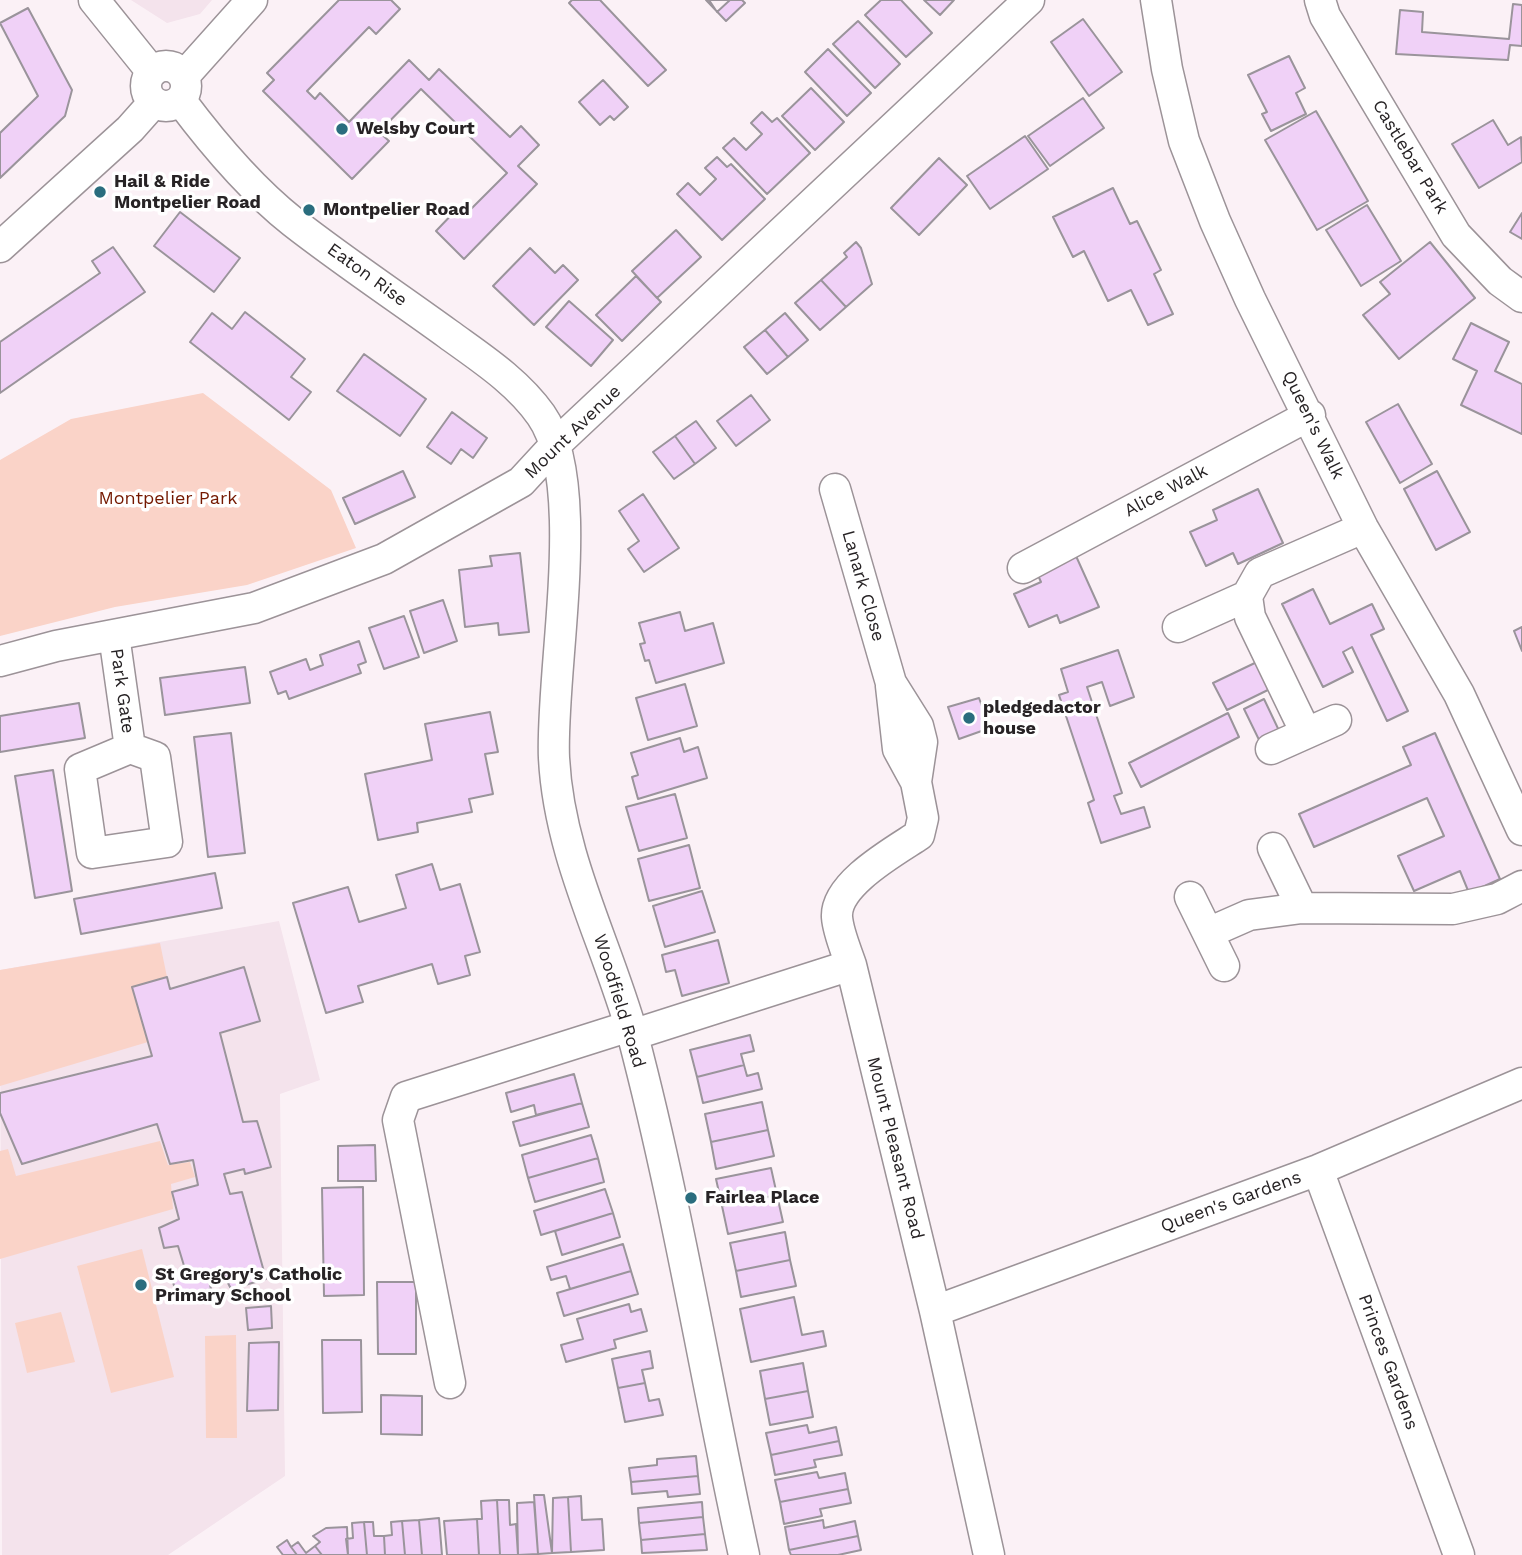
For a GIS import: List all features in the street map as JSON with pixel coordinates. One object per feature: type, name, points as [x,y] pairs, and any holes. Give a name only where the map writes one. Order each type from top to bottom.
[{"type":"street","points":[[94,0],[152,72],[171,66],[173,93]]},
{"type":"street","points":[[0,247],[173,93],[251,0]]},
{"type":"street","name":"Mount Avenue","points":[[0,661],[114,635],[254,608],[384,559],[521,482],[557,443],[1029,0]]},
{"type":"street","name":"Queen's Walk","points":[[1156,0],[1167,69],[1184,141],[1250,299],[1310,415],[1363,528],[1459,694],[1522,830]]},
{"type":"street","name":"Castlebar Park","points":[[1320,0],[1325,16],[1457,235],[1500,281],[1522,297]]},
{"type":"street","name":"Eaton Rise","points":[[173,93],[257,190],[292,222],[504,374],[541,414],[557,443]]},
{"type":"street","name":"Alice Walk","points":[[1023,568],[1310,415]]},
{"type":"street","name":"Woodfield Road","points":[[557,443],[565,511],[554,758],[565,843],[631,1031],[691,1283],[718,1437],[744,1555]]},
{"type":"street","name":"Lanark Close","points":[[835,489],[891,683],[918,726],[922,743],[916,782],[923,818],[919,835],[873,866],[846,891],[836,916],[851,965]]},
{"type":"street","points":[[1178,626],[1247,596],[1260,573],[1363,528]]},
{"type":"street","points":[[1247,596],[1250,617],[1306,733]]},
{"type":"street","name":"Park Gate","points":[[114,635],[130,748]]},
{"type":"street","points":[[1271,749],[1336,720]]},
{"type":"street","points":[[1273,848],[1301,908]]},
{"type":"street","points":[[1208,933],[1249,915],[1301,908],[1453,909],[1497,899],[1522,886]]},
{"type":"street","points":[[1190,897],[1224,966]]},
{"type":"street","points":[[450,1382],[398,1120],[406,1097],[851,965]]},
{"type":"street","name":"Mount Pleasant Road","points":[[851,965],[935,1311],[989,1555]]},
{"type":"street","name":"Queen's Gardens","points":[[935,1311],[1318,1170],[1522,1083]]},
{"type":"street","name":"Princes Gardens","points":[[1318,1170],[1458,1555]]},
{"type":"shaded area","points":[[131,0],[212,0],[200,14],[167,23]]},
{"type":"shaded area","name":"St Gregory's Catholic Primary School","points":[[279,921],[320,1080],[280,1094],[285,1476],[168,1555],[2,1555],[0,970]]},
{"type":"green space","name":"Montpelier Park","points":[[203,393],[331,490],[356,548],[247,585],[115,607],[0,636],[0,460],[71,419]]},
{"type":"green space","points":[[160,943],[167,977],[132,987],[148,1042],[0,1086],[0,970]]},
{"type":"green space","points":[[160,1141],[168,1165],[190,1162],[195,1177],[171,1184],[173,1209],[0,1259],[0,1151],[8,1149],[16,1176]]},
{"type":"green space","points":[[142,1249],[174,1377],[111,1393],[77,1266]]},
{"type":"green space","points":[[61,1312],[75,1362],[27,1373],[15,1323]]},
{"type":"green space","points":[[236,1335],[237,1438],[206,1438],[205,1336]]},
{"type":"building","name":"Welsby Court","points":[[339,0],[391,0],[400,9],[376,34],[369,27],[307,91],[315,99],[320,93],[349,122],[409,60],[429,80],[439,69],[510,137],[521,126],[539,145],[518,166],[537,184],[464,259],[436,231],[459,207],[466,214],[507,173],[421,89],[379,132],[389,141],[352,179],[263,91],[274,80],[267,73]]},
{"type":"building","points":[[572,0],[600,0],[666,70],[648,86],[569,3]]},
{"type":"building","points":[[706,0],[742,0],[745,3],[726,21]]},
{"type":"building","points":[[709,0],[730,0],[717,12]]},
{"type":"building","points":[[881,0],[901,0],[932,33],[906,57],[865,15]]},
{"type":"building","points":[[924,0],[954,0],[940,15]]},
{"type":"building","points":[[1513,4],[1522,5],[1522,46],[1510,45],[1508,60],[1396,54],[1400,10],[1423,12],[1422,32],[1509,39]]},
{"type":"building","points":[[28,8],[72,90],[65,116],[0,178],[0,133],[38,96],[0,23]]},
{"type":"building","points":[[1083,19],[1122,72],[1089,96],[1051,42]]},
{"type":"building","points":[[858,21],[900,64],[875,88],[833,44]]},
{"type":"building","points":[[828,49],[871,93],[847,116],[805,72]]},
{"type":"building","points":[[1289,56],[1305,88],[1296,93],[1306,114],[1271,131],[1262,114],[1267,112],[1248,75]]},
{"type":"building","points":[[603,80],[628,107],[614,120],[610,116],[600,125],[579,102]]},
{"type":"building","points":[[811,88],[844,122],[815,150],[782,116]]},
{"type":"building","points":[[1083,98],[1104,128],[1050,166],[1028,136]]},
{"type":"building","points":[[1316,111],[1368,201],[1317,230],[1265,140]]},
{"type":"building","points":[[762,112],[772,122],[777,118],[810,153],[767,194],[723,148],[734,138],[746,150],[762,134],[751,123]]},
{"type":"building","points":[[1493,120],[1508,145],[1521,137],[1522,162],[1479,188],[1452,144]]},
{"type":"building","points":[[1025,136],[1048,169],[990,209],[967,176]]},
{"type":"building","points":[[717,157],[727,167],[731,164],[765,199],[722,240],[677,194],[688,183],[700,195],[716,179],[705,168]]},
{"type":"building","points":[[939,158],[967,185],[919,235],[891,208]]},
{"type":"building","points":[[1113,188],[1130,224],[1137,221],[1161,270],[1154,274],[1173,314],[1148,325],[1131,290],[1108,301],[1084,251],[1073,257],[1053,217]]},
{"type":"building","points":[[1367,205],[1401,261],[1361,286],[1326,230]]},
{"type":"building","points":[[180,212],[240,258],[214,292],[154,246]]},
{"type":"building","points":[[1522,213],[1522,239],[1510,232]]},
{"type":"building","points":[[676,230],[701,257],[657,298],[632,271]]},
{"type":"building","points":[[856,242],[861,248],[872,284],[846,307],[821,280],[847,257],[844,253]]},
{"type":"building","points":[[1430,242],[1475,298],[1399,359],[1363,315],[1390,294],[1380,282]]},
{"type":"building","points":[[113,247],[145,292],[0,393],[0,342],[100,273],[92,261]]},
{"type":"building","points":[[530,248],[555,273],[563,265],[578,280],[534,325],[493,286]]},
{"type":"building","points":[[636,276],[661,302],[622,341],[596,315]]},
{"type":"building","points":[[821,280],[846,307],[820,330],[795,303]]},
{"type":"building","points":[[569,301],[613,340],[591,366],[546,327]]},
{"type":"building","points":[[245,312],[305,359],[291,377],[311,392],[289,420],[190,342],[212,313],[232,329]]},
{"type":"building","points":[[785,313],[808,340],[788,357],[765,330]]},
{"type":"building","points":[[1471,323],[1509,342],[1495,371],[1522,384],[1522,434],[1461,405],[1477,371],[1453,359]]},
{"type":"building","points":[[765,330],[788,357],[767,374],[744,347]]},
{"type":"building","points":[[364,354],[426,399],[400,436],[337,391]]},
{"type":"building","points":[[751,395],[770,420],[736,446],[717,421]]},
{"type":"building","points":[[1398,404],[1432,464],[1400,483],[1366,422]]},
{"type":"building","points":[[452,412],[487,438],[473,458],[461,449],[451,464],[427,447]]},
{"type":"building","points":[[696,421],[716,448],[695,464],[675,436]]},
{"type":"building","points":[[675,436],[695,464],[674,479],[653,452]]},
{"type":"building","points":[[403,471],[415,497],[355,524],[343,498]]},
{"type":"building","points":[[1437,471],[1470,532],[1436,550],[1404,489]]},
{"type":"building","points":[[1258,489],[1283,543],[1238,564],[1233,553],[1206,566],[1190,532],[1217,520],[1213,510]]},
{"type":"building","points":[[643,494],[679,548],[644,572],[628,549],[639,541],[619,511]]},
{"type":"building","points":[[520,553],[529,632],[499,635],[498,623],[465,627],[459,570],[492,566],[490,556]]},
{"type":"building","points":[[1076,556],[1099,607],[1060,623],[1057,615],[1029,627],[1014,594],[1041,582],[1037,573]]},
{"type":"building","points":[[1313,589],[1330,624],[1372,604],[1384,629],[1371,635],[1408,711],[1387,721],[1352,647],[1343,652],[1353,672],[1323,687],[1282,604]]},
{"type":"building","points":[[443,600],[457,641],[424,653],[410,611]]},
{"type":"building","points":[[680,612],[685,631],[713,623],[724,663],[656,683],[649,660],[645,661],[640,644],[645,643],[639,623]]},
{"type":"building","points":[[404,616],[419,657],[384,669],[369,628]]},
{"type":"building","points":[[1522,627],[1522,651],[1514,631]]},
{"type":"building","points":[[359,641],[366,662],[358,665],[361,673],[289,699],[286,691],[278,694],[270,672],[306,659],[310,670],[323,665],[320,655]]},
{"type":"building","points":[[1118,650],[1134,697],[1110,706],[1102,682],[1087,687],[1122,793],[1114,796],[1121,814],[1144,807],[1150,827],[1101,843],[1088,803],[1094,800],[1059,695],[1068,692],[1061,669]]},
{"type":"building","points":[[1259,661],[1272,688],[1227,710],[1213,683]]},
{"type":"building","points":[[245,667],[250,703],[165,715],[160,678]]},
{"type":"building","points":[[685,684],[697,726],[648,740],[636,698]]},
{"type":"building","name":"pledgedactor house","points":[[979,698],[990,728],[959,739],[948,707]]},
{"type":"building","points":[[1264,699],[1283,739],[1263,748],[1244,709]]},
{"type":"building","points":[[79,703],[85,738],[0,752],[0,716]]},
{"type":"building","points":[[490,712],[498,752],[485,754],[493,794],[469,799],[472,812],[417,823],[418,832],[378,840],[365,774],[432,760],[425,724]]},
{"type":"building","points":[[1228,713],[1239,737],[1141,787],[1129,763]]},
{"type":"building","points":[[231,733],[245,853],[208,857],[194,737]]},
{"type":"building","points":[[1435,733],[1500,879],[1469,893],[1460,871],[1414,891],[1398,856],[1444,836],[1427,798],[1314,847],[1299,814],[1411,765],[1403,747]]},
{"type":"building","points":[[680,738],[684,752],[698,747],[707,778],[638,799],[632,777],[638,775],[631,753]]},
{"type":"building","points":[[53,770],[72,891],[35,898],[15,776]]},
{"type":"building","points":[[675,794],[687,838],[639,851],[626,807]]},
{"type":"building","points":[[689,845],[700,888],[649,901],[638,859]]},
{"type":"building","points":[[432,864],[440,890],[460,884],[480,952],[465,956],[470,975],[438,984],[432,964],[358,986],[363,1002],[326,1013],[293,903],[348,887],[359,922],[406,908],[396,875]]},
{"type":"building","points":[[215,873],[222,908],[81,934],[74,899]]},
{"type":"building","points":[[702,891],[715,932],[665,947],[653,906]]},
{"type":"building","points":[[718,940],[729,983],[682,996],[675,970],[666,972],[662,955]]},
{"type":"building","points":[[244,967],[260,1021],[220,1033],[243,1122],[257,1121],[271,1167],[245,1174],[244,1169],[224,1174],[230,1194],[242,1192],[266,1279],[231,1289],[222,1271],[208,1277],[211,1289],[178,1300],[171,1275],[185,1269],[178,1246],[164,1248],[159,1228],[179,1219],[172,1192],[198,1185],[193,1160],[170,1164],[157,1124],[22,1164],[0,1113],[0,1093],[152,1056],[132,987],[167,977],[170,989]]},
{"type":"building","points":[[750,1035],[754,1051],[741,1054],[744,1065],[697,1077],[690,1050]]},
{"type":"building","points":[[744,1065],[747,1076],[758,1073],[762,1089],[703,1103],[697,1077]]},
{"type":"building","points":[[574,1074],[582,1103],[536,1115],[534,1105],[511,1112],[506,1093]]},
{"type":"building","points":[[762,1102],[768,1130],[711,1142],[705,1114]]},
{"type":"building","points":[[582,1103],[589,1127],[520,1146],[513,1122]]},
{"type":"building","points":[[768,1130],[774,1156],[716,1169],[711,1142]]},
{"type":"building","points":[[591,1135],[598,1158],[528,1178],[522,1155]]},
{"type":"building","points":[[375,1145],[376,1181],[338,1181],[338,1146]]},
{"type":"building","points":[[598,1158],[604,1182],[535,1202],[528,1178]]},
{"type":"building","points":[[771,1168],[777,1195],[722,1206],[716,1179]]},
{"type":"building","points":[[363,1187],[364,1295],[324,1296],[322,1188]]},
{"type":"building","points":[[605,1189],[613,1213],[541,1235],[534,1211]]},
{"type":"building","points":[[777,1195],[783,1222],[728,1234],[722,1206]]},
{"type":"building","points":[[613,1213],[620,1237],[562,1255],[555,1231]]},
{"type":"building","points":[[785,1232],[790,1260],[736,1271],[730,1243]]},
{"type":"building","points":[[623,1244],[631,1271],[570,1289],[566,1276],[551,1280],[547,1267]]},
{"type":"building","points":[[790,1260],[796,1286],[741,1297],[736,1271]]},
{"type":"building","points":[[631,1271],[638,1294],[564,1316],[557,1293]]},
{"type":"building","points":[[377,1282],[416,1282],[416,1354],[378,1354]]},
{"type":"building","points":[[794,1297],[802,1335],[823,1331],[826,1346],[751,1362],[740,1309]]},
{"type":"building","points":[[629,1304],[631,1312],[641,1309],[647,1331],[614,1340],[616,1348],[566,1362],[561,1345],[583,1339],[577,1319]]},
{"type":"building","points":[[271,1306],[272,1328],[248,1330],[246,1308]]},
{"type":"building","points":[[322,1340],[361,1340],[362,1412],[323,1413]]},
{"type":"building","points":[[279,1342],[278,1410],[247,1411],[249,1343]]},
{"type":"building","points":[[650,1351],[653,1368],[642,1370],[645,1383],[618,1388],[612,1359]]},
{"type":"building","points":[[803,1363],[808,1391],[765,1399],[760,1371]]},
{"type":"building","points":[[645,1383],[649,1401],[659,1399],[663,1415],[625,1422],[618,1388]]},
{"type":"building","points":[[808,1391],[813,1417],[770,1425],[765,1399]]},
{"type":"building","points":[[381,1395],[422,1396],[422,1435],[381,1434]]},
{"type":"building","points":[[807,1425],[809,1433],[836,1427],[839,1441],[771,1455],[766,1433]]},
{"type":"building","points":[[839,1441],[842,1455],[814,1460],[816,1467],[775,1475],[771,1455]]},
{"type":"building","points":[[696,1456],[698,1476],[631,1482],[629,1468],[657,1465],[657,1459]]},
{"type":"building","points":[[817,1472],[819,1478],[845,1473],[848,1489],[780,1502],[775,1480]]},
{"type":"building","points":[[698,1476],[700,1494],[668,1497],[667,1491],[632,1494],[631,1482]]},
{"type":"building","points":[[848,1489],[851,1503],[820,1509],[822,1516],[784,1524],[780,1502]]},
{"type":"building","points":[[534,1495],[544,1495],[552,1553],[538,1554]]},
{"type":"building","points":[[581,1496],[582,1520],[602,1519],[604,1550],[571,1552],[568,1497]]},
{"type":"building","points":[[568,1497],[571,1552],[552,1553],[553,1498]]},
{"type":"building","points":[[497,1500],[509,1500],[510,1525],[516,1524],[518,1555],[500,1555]]},
{"type":"building","points":[[497,1500],[500,1555],[479,1555],[477,1519],[482,1519],[481,1501]]},
{"type":"building","points":[[534,1502],[538,1554],[518,1555],[517,1503]]},
{"type":"building","points":[[702,1502],[703,1517],[639,1523],[638,1508]]},
{"type":"building","points":[[703,1517],[705,1534],[641,1540],[639,1523]]},
{"type":"building","points":[[439,1518],[442,1555],[422,1555],[419,1520]]},
{"type":"building","points":[[477,1519],[479,1555],[447,1555],[444,1521]]},
{"type":"building","points":[[419,1520],[422,1555],[405,1555],[402,1521]]},
{"type":"building","points":[[823,1520],[824,1528],[855,1521],[858,1536],[789,1550],[785,1527]]},
{"type":"building","points":[[402,1521],[405,1555],[385,1555],[384,1536],[392,1535],[391,1522]]},
{"type":"building","points":[[364,1522],[373,1522],[374,1536],[384,1536],[385,1555],[367,1555]]},
{"type":"building","points":[[364,1522],[367,1555],[348,1555],[346,1539],[353,1538],[352,1523]]},
{"type":"building","points":[[347,1527],[348,1555],[322,1555],[315,1546],[320,1542],[313,1536],[326,1528]]},
{"type":"building","points":[[705,1534],[707,1550],[642,1553],[641,1540]]},
{"type":"building","points":[[858,1536],[861,1550],[838,1555],[791,1555],[789,1550]]},
{"type":"building","points":[[287,1540],[297,1555],[283,1555],[277,1547]]},
{"type":"building","points":[[298,1542],[306,1553],[315,1546],[322,1555],[297,1555],[291,1547]]},
{"type":"place","name":"Welsby Court","points":[[342,129]]},
{"type":"place","name":"Hail & Ride Montpelier Road","points":[[100,192]]},
{"type":"place","name":"Montpelier Road","points":[[309,210]]},
{"type":"place","name":"pledgedactor house","points":[[969,718]]},
{"type":"place","name":"Fairlea Place","points":[[691,1198]]},
{"type":"place","name":"St Gregory's Catholic Primary School","points":[[141,1285]]}]
